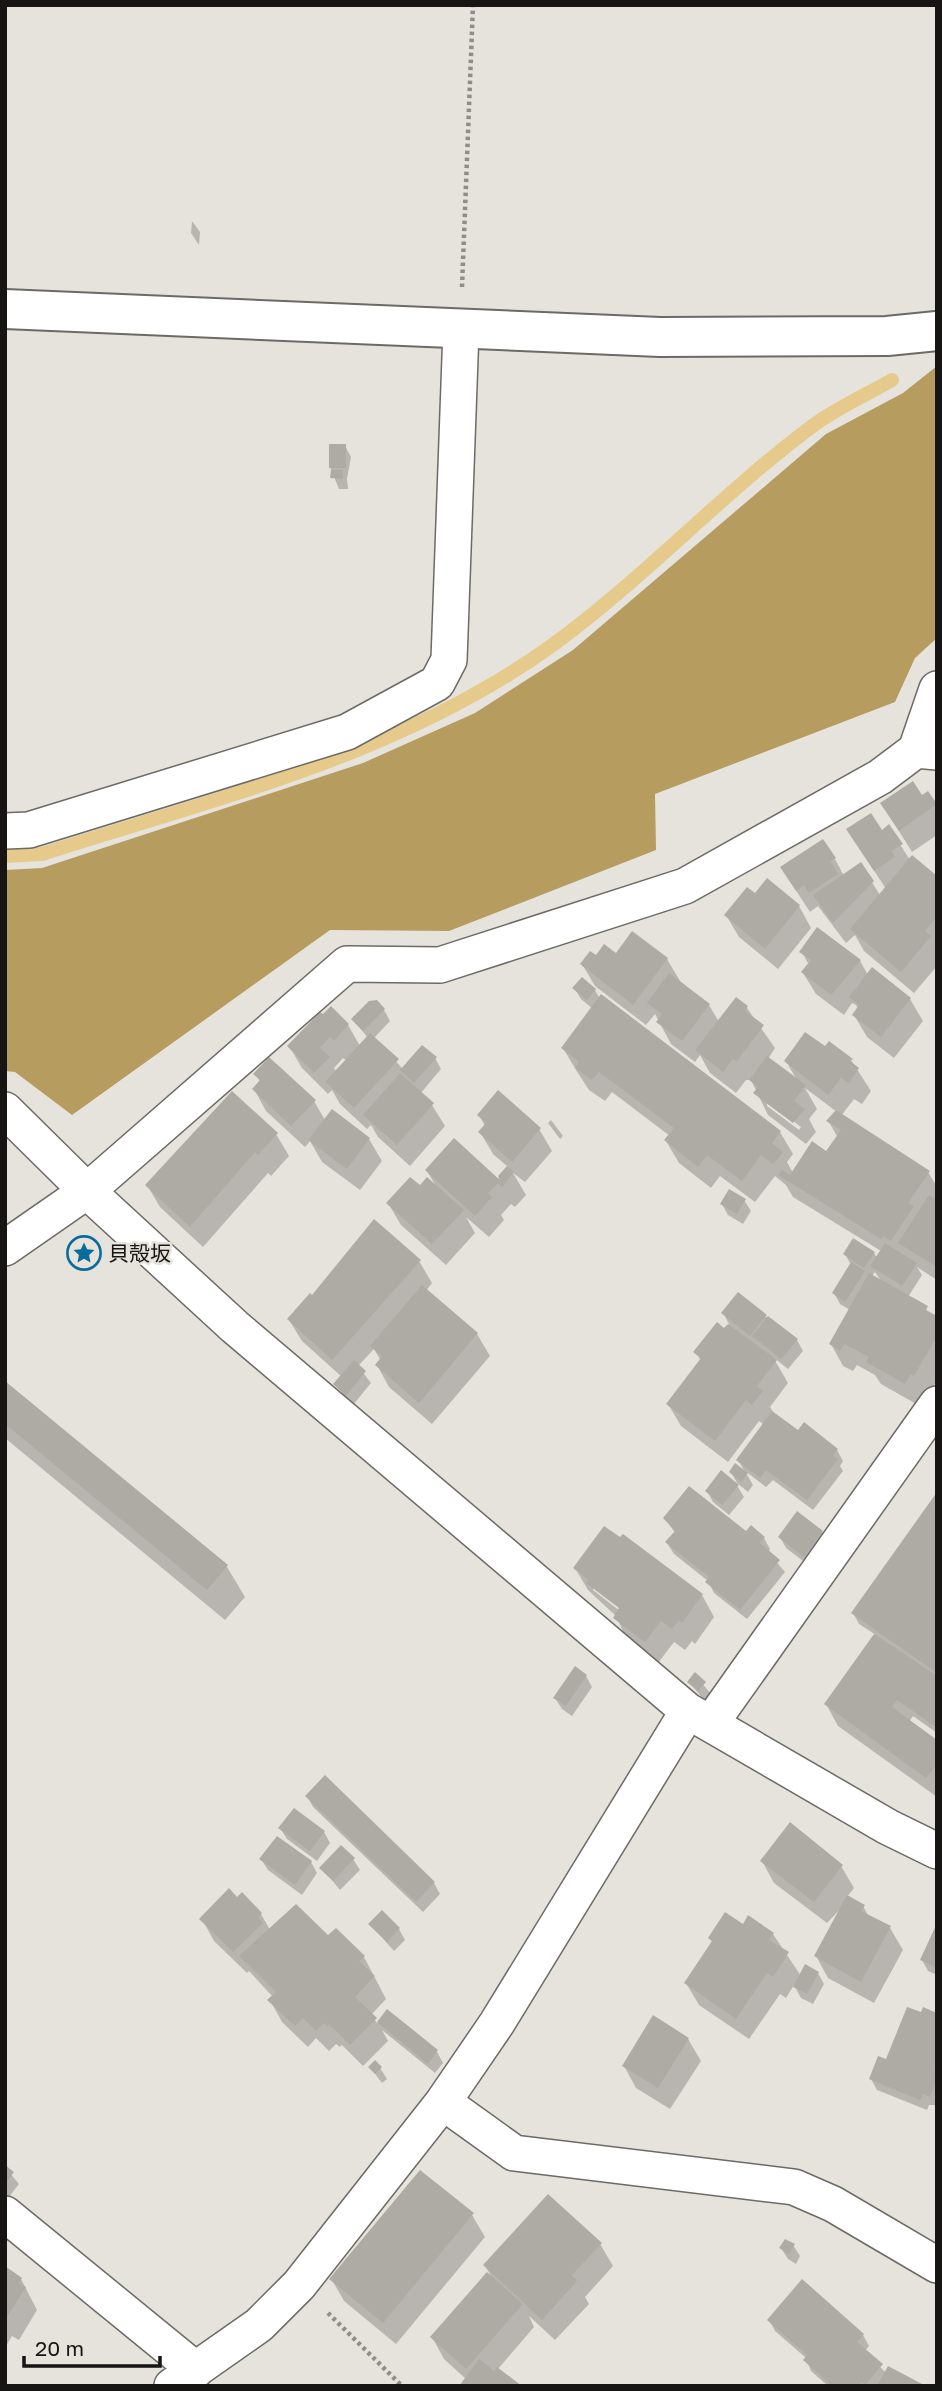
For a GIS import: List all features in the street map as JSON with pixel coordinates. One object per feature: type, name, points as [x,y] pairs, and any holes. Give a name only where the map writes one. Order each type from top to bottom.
[{"type":"street","points":[[5,309],[660,337],[887,336],[937,331]]},
{"type":"street","points":[[5,831],[29,830],[347,732],[437,684],[449,660],[461,330]]},
{"type":"street","points":[[5,1248],[87,1191],[347,964],[440,965],[685,886],[926,751],[937,689]]},
{"type":"street","points":[[5,1110],[87,1191],[235,1327],[699,1717],[888,1827],[937,1851]]},
{"type":"street","points":[[5,2214],[184,2378],[259,2325],[299,2285],[443,2102],[699,1717],[937,1405]]},
{"type":"street","points":[[443,2102],[514,2153],[794,2187],[833,2204],[937,2265]]},
{"type":"path","points":[[461,330],[473,5]]},
{"type":"path","points":[[299,2285],[402,2386]]},
{"type":"shaded area","points":[[937,366],[937,638],[915,658],[895,702],[655,794],[656,850],[449,931],[330,930],[72,1115],[15,1072],[5,1071],[5,870],[42,868],[363,763],[475,713],[573,650],[826,434],[903,393]]},
{"type":"building","points":[[329,444],[346,444],[346,468],[329,468]]},
{"type":"building","points":[[331,470],[343,470],[343,479],[330,478]]},
{"type":"building","points":[[913,781],[922,795],[928,791],[937,804],[899,831],[880,803]]},
{"type":"building","points":[[871,813],[882,830],[889,824],[903,844],[891,851],[895,857],[874,871],[846,829]]},
{"type":"building","points":[[823,839],[836,858],[831,862],[838,874],[809,893],[804,885],[796,891],[780,867]]},
{"type":"building","points":[[912,855],[937,876],[937,917],[925,931],[931,936],[901,972],[850,929]]},
{"type":"building","points":[[861,862],[874,881],[833,923],[813,895]]},
{"type":"building","points":[[767,878],[800,905],[765,949],[724,915],[747,887],[755,893]]},
{"type":"building","points":[[817,927],[861,960],[831,995],[801,972],[811,960],[799,952]]},
{"type":"building","points":[[632,931],[668,958],[633,1005],[580,964],[590,951],[596,955],[604,944],[616,953]]},
{"type":"building","points":[[872,967],[911,998],[881,1037],[852,1015],[859,1005],[849,997]]},
{"type":"building","points":[[669,973],[710,1004],[682,1041],[656,1022],[662,1014],[647,1003]]},
{"type":"building","points":[[582,977],[596,989],[587,1000],[572,988]]},
{"type":"building","points":[[601,994],[781,1131],[772,1143],[783,1152],[773,1164],[761,1155],[742,1181],[707,1155],[698,1167],[664,1140],[674,1128],[599,1072],[592,1080],[575,1068],[579,1062],[561,1048]]},
{"type":"building","points":[[736,997],[748,1006],[745,1011],[764,1025],[737,1061],[733,1059],[723,1072],[695,1050]]},
{"type":"building","points":[[377,1000],[385,1009],[363,1031],[351,1019],[369,1001]]},
{"type":"building","points":[[331,1006],[349,1024],[334,1041],[330,1037],[320,1048],[330,1057],[314,1073],[287,1046],[320,1012],[323,1014]]},
{"type":"building","points":[[805,1032],[825,1046],[829,1041],[853,1059],[850,1061],[859,1068],[849,1083],[841,1078],[828,1095],[784,1061]]},
{"type":"building","points":[[370,1033],[399,1059],[354,1108],[325,1082]]},
{"type":"building","points":[[422,1045],[437,1057],[414,1083],[400,1070]]},
{"type":"building","points":[[767,1056],[806,1085],[794,1101],[805,1109],[793,1123],[753,1093],[758,1087],[749,1080]]},
{"type":"building","points":[[269,1057],[316,1100],[291,1126],[252,1089],[260,1080],[253,1074]]},
{"type":"building","points":[[400,1073],[434,1103],[397,1145],[363,1115]]},
{"type":"building","points":[[498,1090],[541,1128],[512,1162],[478,1132],[486,1123],[477,1115]]},
{"type":"building","points":[[232,1091],[278,1133],[258,1155],[255,1152],[190,1227],[145,1185]]},
{"type":"building","points":[[332,1109],[370,1138],[347,1169],[308,1140]]},
{"type":"building","points":[[836,1110],[930,1171],[908,1203],[914,1206],[891,1241],[883,1236],[881,1239],[778,1175],[782,1170],[790,1175],[812,1141],[826,1151],[841,1130],[826,1121]]},
{"type":"building","points":[[454,1138],[501,1181],[498,1176],[507,1166],[514,1172],[502,1187],[498,1183],[488,1193],[492,1197],[475,1216],[425,1170]]},
{"type":"building","points":[[410,1177],[420,1185],[427,1177],[464,1210],[432,1244],[386,1203]]},
{"type":"building","points":[[729,1189],[746,1199],[737,1214],[720,1204]]},
{"type":"building","points":[[929,1195],[937,1200],[937,1267],[898,1243]]},
{"type":"building","points":[[374,1219],[421,1260],[332,1360],[287,1319],[310,1293],[312,1295]]},
{"type":"building","points":[[853,1238],[875,1252],[864,1268],[843,1254]]},
{"type":"building","points":[[885,1243],[917,1263],[902,1286],[870,1266]]},
{"type":"building","points":[[851,1262],[865,1271],[845,1302],[832,1293]]},
{"type":"building","points":[[869,1273],[928,1306],[926,1310],[937,1316],[937,1336],[914,1376],[911,1374],[905,1384],[866,1362],[869,1357],[844,1344],[840,1351],[829,1344]]},
{"type":"building","points":[[422,1285],[478,1333],[419,1403],[375,1365],[382,1356],[370,1346]]},
{"type":"building","points":[[738,1292],[767,1315],[750,1336],[721,1313]]},
{"type":"building","points":[[768,1316],[798,1339],[781,1359],[752,1336]]},
{"type":"building","points":[[717,1322],[724,1328],[728,1324],[777,1360],[757,1386],[763,1391],[752,1405],[746,1400],[715,1441],[666,1404],[701,1358],[693,1352]]},
{"type":"building","points":[[354,1360],[366,1371],[346,1396],[333,1384]]},
{"type":"building","points":[[5,1381],[228,1565],[207,1590],[5,1424]]},
{"type":"building","points":[[772,1411],[798,1430],[804,1422],[838,1449],[833,1456],[838,1459],[807,1500],[766,1470],[760,1478],[736,1460]]},
{"type":"building","points":[[735,1463],[748,1473],[741,1482],[729,1472]]},
{"type":"building","points":[[721,1470],[739,1485],[722,1505],[705,1491]]},
{"type":"building","points":[[689,1486],[746,1531],[751,1525],[765,1537],[760,1543],[780,1560],[740,1610],[705,1582],[709,1577],[665,1542],[675,1531],[663,1518]]},
{"type":"building","points":[[937,1492],[937,1673],[851,1613]]},
{"type":"building","points":[[797,1511],[823,1531],[804,1557],[778,1537]]},
{"type":"building","points":[[604,1526],[620,1537],[623,1534],[703,1594],[682,1623],[679,1620],[672,1629],[661,1621],[645,1642],[613,1618],[619,1608],[586,1583],[589,1580],[573,1568]]},
{"type":"building","points":[[874,1634],[937,1676],[937,1728],[897,1700],[892,1707],[937,1740],[937,1764],[926,1778],[824,1704]]},
{"type":"building","points":[[575,1666],[587,1675],[566,1706],[553,1698]]},
{"type":"building","points":[[695,1672],[706,1682],[698,1691],[687,1682]]},
{"type":"building","points":[[325,1775],[435,1882],[416,1902],[305,1796]]},
{"type":"building","points":[[294,1808],[325,1831],[310,1851],[278,1828]]},
{"type":"building","points":[[790,1822],[843,1865],[814,1902],[760,1861]]},
{"type":"building","points":[[277,1836],[312,1861],[295,1885],[259,1859]]},
{"type":"building","points":[[341,1845],[355,1858],[333,1881],[319,1868]]},
{"type":"building","points":[[229,1888],[237,1897],[242,1892],[262,1913],[258,1918],[263,1923],[233,1952],[199,1919]]},
{"type":"building","points":[[847,1895],[865,1905],[861,1911],[891,1926],[861,1982],[814,1956]]},
{"type":"building","points":[[296,1904],[328,1935],[336,1928],[365,1956],[359,1961],[375,1976],[355,1997],[377,2018],[350,2045],[329,2024],[327,2026],[323,2023],[316,2031],[303,2018],[295,2026],[267,2000],[276,1992],[239,1956]]},
{"type":"building","points":[[382,1910],[400,1928],[387,1942],[368,1924]]},
{"type":"building","points":[[725,1912],[743,1924],[748,1915],[774,1933],[769,1940],[789,1952],[773,1977],[767,1973],[736,2019],[684,1983],[712,1941],[708,1938]]},
{"type":"building","points":[[937,1923],[937,1968],[920,1960]]},
{"type":"building","points":[[805,1964],[819,1972],[807,1994],[793,1987]]},
{"type":"building","points":[[907,2007],[921,2012],[923,2007],[937,2013],[937,2061],[934,2068],[937,2069],[937,2080],[930,2097],[923,2094],[920,2100],[869,2079],[878,2056],[886,2059]]},
{"type":"building","points":[[387,2009],[438,2050],[428,2064],[377,2022]]},
{"type":"building","points":[[653,2015],[689,2038],[658,2088],[622,2066]]},
{"type":"building","points":[[375,2060],[382,2067],[375,2074],[368,2067]]},
{"type":"building","points":[[5,2165],[14,2172],[5,2184]]},
{"type":"building","points":[[420,2170],[474,2213],[383,2323],[329,2279]]},
{"type":"building","points":[[548,2194],[602,2243],[572,2275],[577,2281],[542,2320],[483,2265]]},
{"type":"building","points":[[785,2239],[795,2244],[789,2254],[779,2248]]},
{"type":"building","points":[[5,2266],[22,2278],[19,2283],[26,2287],[5,2320]]},
{"type":"building","points":[[487,2272],[523,2304],[466,2369],[430,2337]]},
{"type":"building","points":[[802,2279],[864,2334],[857,2342],[883,2364],[865,2385],[862,2382],[858,2386],[832,2386],[803,2360],[807,2355],[767,2320]]},
{"type":"building","points":[[479,2359],[494,2371],[497,2367],[522,2386],[459,2386]]},
{"type":"building","points":[[888,2366],[926,2386],[877,2386]]},
{"type":"waterway","points":[[5,856],[42,854],[241,792],[372,744],[435,715],[496,682],[554,644],[621,590],[784,448],[827,416],[892,380]]},
{"type":"place","name":"貝殻坂","points":[[84,1253]]}]
